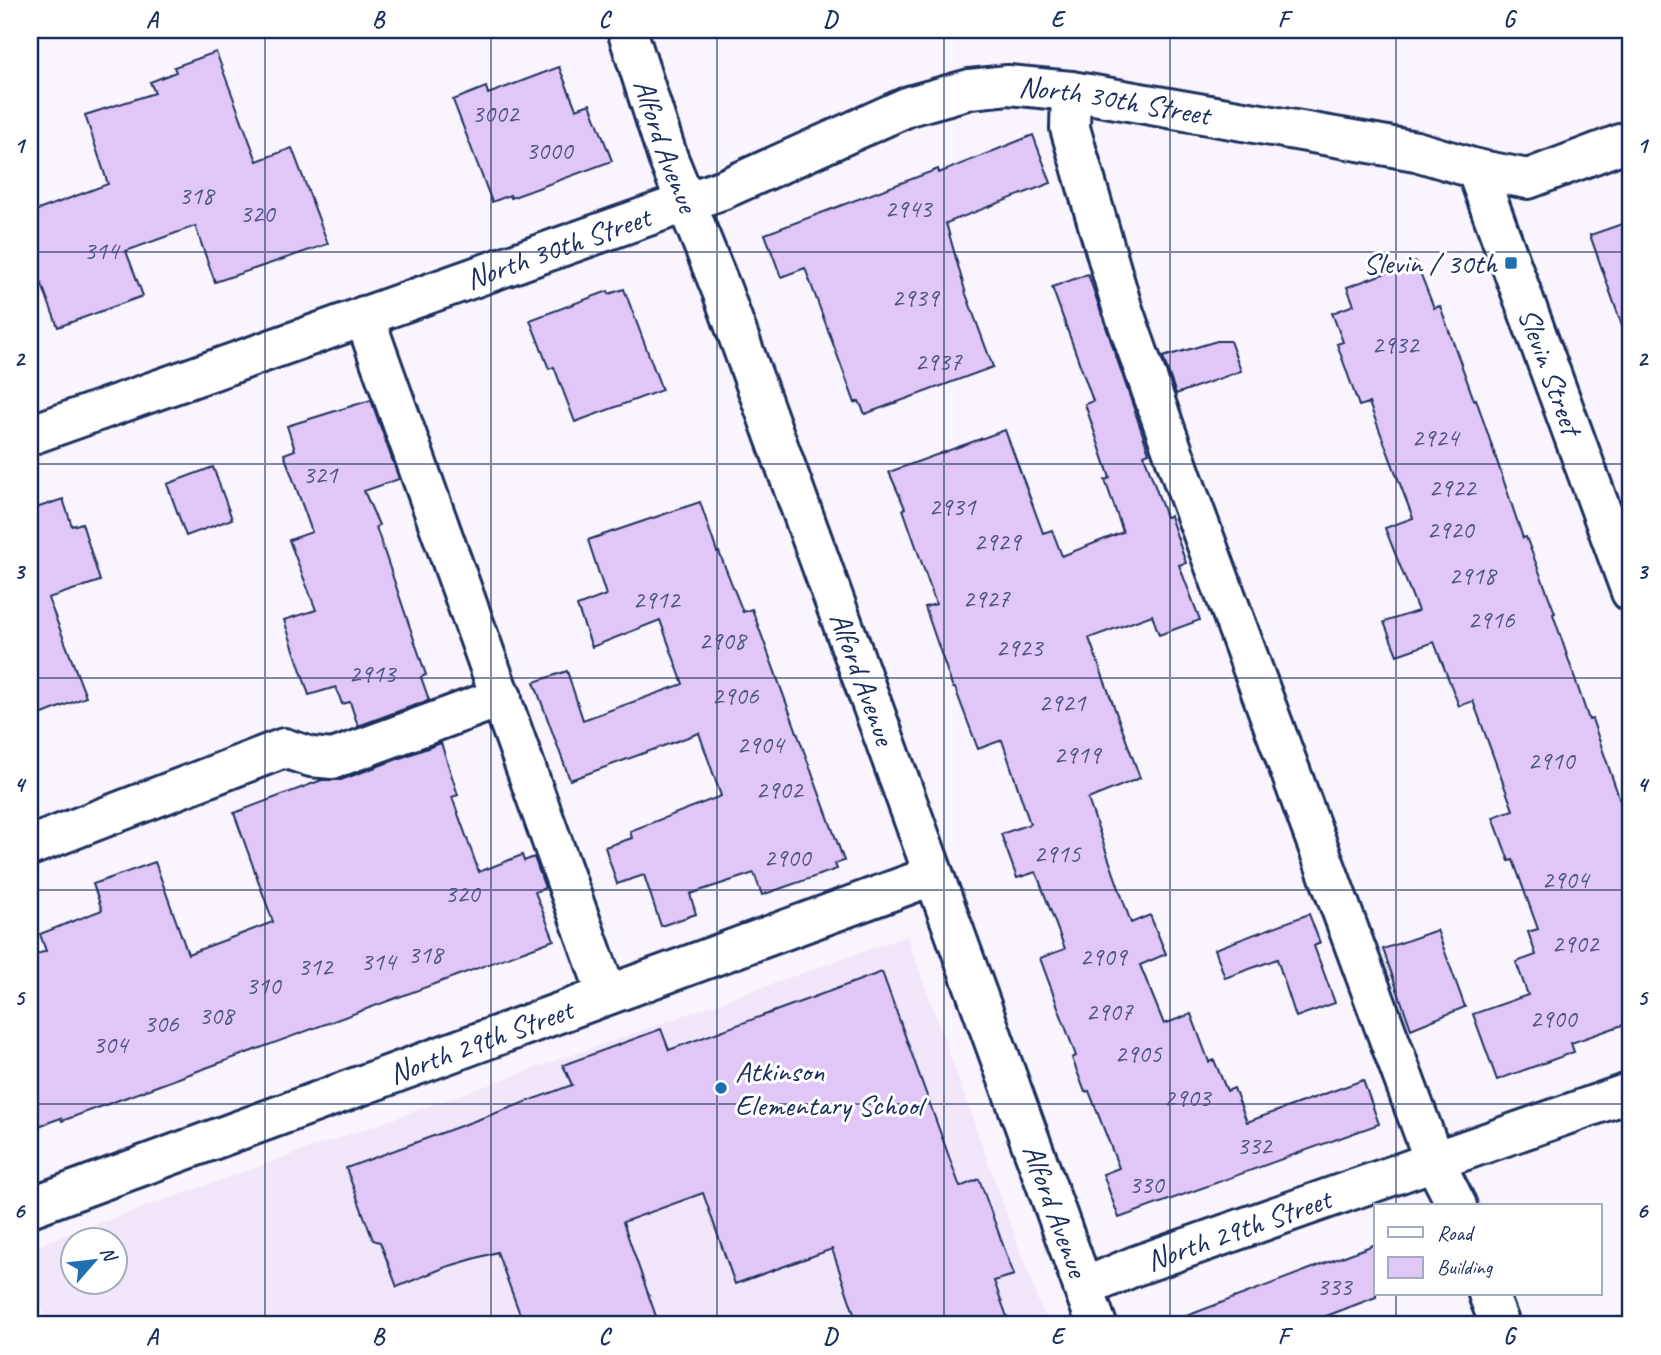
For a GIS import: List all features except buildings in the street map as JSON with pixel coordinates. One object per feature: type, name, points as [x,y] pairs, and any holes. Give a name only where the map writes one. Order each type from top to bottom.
[{"type":"street","name":"Alford Avenue","points":[[627,30],[668,158],[722,291],[1097,1325]]},
{"type":"street","name":"North 30th Street","points":[[30,435],[724,188],[921,103],[970,89],[1008,85],[1071,91],[1416,151],[1476,169]]},
{"type":"street","points":[[1071,91],[1070,128],[1122,307],[1434,1161],[1456,1204]]},
{"type":"street","points":[[1476,169],[1528,179],[1631,140]]},
{"type":"street","name":"Slevin Street","points":[[1476,169],[1631,592]]},
{"type":"street","points":[[364,316],[607,995]]},
{"type":"street","points":[[30,846],[284,748],[311,757],[333,759],[502,697]]},
{"type":"street","name":"North 29th Street","points":[[30,1208],[932,876]]},
{"type":"street","name":"North 29th Street","points":[[1083,1288],[1135,1266],[1631,1092]]},
{"type":"street","points":[[1489,1296],[1500,1325]]},
{"type":"shaded area","name":"Atkinson Elementary School","points":[[907,936],[1038,1301],[1050,1325],[48,1325],[30,1275],[30,1248],[60,1237],[60,1296],[130,1296],[130,1226],[92,1226]]},
{"type":"railway","points":[[30,31],[36,30]]},
{"type":"place","name":"Slevin / 30th","points":[[1511,263]]},
{"type":"place","name":"Atkinson Elementary School","points":[[721,1088]]}]
